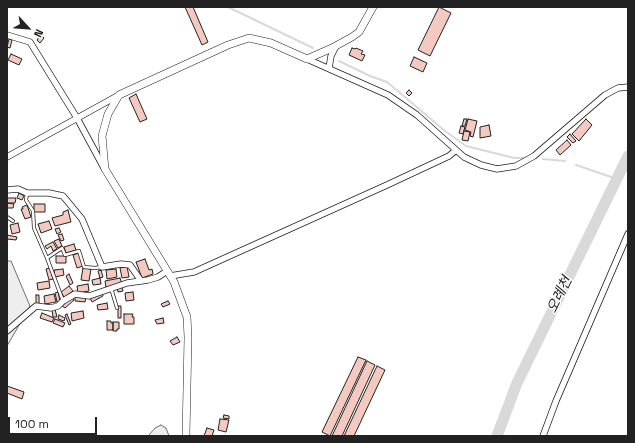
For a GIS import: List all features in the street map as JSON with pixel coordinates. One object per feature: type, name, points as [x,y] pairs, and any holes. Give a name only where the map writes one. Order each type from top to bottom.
[{"type":"street","points":[[307,59],[336,46],[359,32],[373,7]]},
{"type":"street","points":[[7,35],[30,42],[77,118],[176,288],[187,317],[186,436]]},
{"type":"street","points":[[7,157],[119,95],[228,45],[249,38],[271,43],[379,90],[404,105],[464,157],[481,166],[498,169],[516,166],[534,156],[605,95],[618,88],[627,87]]},
{"type":"street","points":[[329,68],[331,56],[336,46]]},
{"type":"street","points":[[105,168],[102,136],[104,125],[108,114],[119,95]]},
{"type":"street","points":[[7,331],[36,306],[51,308],[58,306],[62,301],[75,294],[89,296],[111,287],[141,281],[168,273],[194,272],[388,185],[449,156],[456,150]]},
{"type":"street","points":[[7,190],[18,189],[27,193],[49,193],[63,196],[82,219],[102,267],[121,264],[130,265],[141,281]]},
{"type":"street","points":[[543,436],[559,394],[628,234]]},
{"type":"lane","points":[[27,193],[26,200],[33,211],[34,228],[47,258],[62,301]]},
{"type":"lane","points":[[7,217],[13,221]]},
{"type":"lane","points":[[47,258],[62,248],[65,256],[79,251],[84,267],[102,267]]},
{"type":"lane","points":[[111,287],[116,308]]},
{"type":"shaded area","points":[[7,261],[11,261],[30,306],[7,346]]},
{"type":"shaded area","points":[[161,425],[166,428],[169,436],[148,436],[155,428]]},
{"type":"building","points":[[185,7],[193,7],[208,42],[202,45]]},
{"type":"building","points":[[439,7],[451,13],[430,56],[418,50]]},
{"type":"building","points":[[41,35],[44,38],[40,43],[37,40]]},
{"type":"building","points":[[9,39],[12,40],[10,48],[7,47]]},
{"type":"building","points":[[352,48],[363,51],[361,54],[365,55],[362,61],[349,55]]},
{"type":"building","points":[[11,54],[22,59],[19,65],[8,60]]},
{"type":"building","points":[[414,57],[427,63],[423,72],[410,66]]},
{"type":"building","points":[[409,90],[412,93],[409,96],[406,93]]},
{"type":"building","points":[[136,94],[147,119],[140,122],[129,98]]},
{"type":"building","points":[[464,119],[467,119],[465,126],[462,126]]},
{"type":"building","points":[[468,119],[477,121],[473,137],[470,136],[471,132],[465,130]]},
{"type":"building","points":[[586,119],[592,125],[579,141],[572,134]]},
{"type":"building","points":[[489,125],[491,136],[480,138],[480,127]]},
{"type":"building","points":[[461,126],[465,127],[463,134],[459,133]]},
{"type":"building","points":[[464,131],[470,132],[468,141],[462,140]]},
{"type":"building","points":[[570,134],[576,141],[573,143],[567,137]]},
{"type":"building","points":[[567,140],[571,145],[560,155],[556,150]]},
{"type":"building","points":[[19,193],[24,196],[22,200],[17,198]]},
{"type":"building","points":[[7,198],[16,198],[15,203],[7,203]]},
{"type":"building","points":[[7,203],[14,204],[13,208],[7,208]]},
{"type":"building","points":[[34,204],[45,204],[45,212],[34,212]]},
{"type":"building","points":[[27,205],[31,217],[25,219],[21,209]]},
{"type":"building","points":[[68,210],[71,222],[55,226],[52,218],[63,215],[63,212]]},
{"type":"building","points":[[49,221],[52,229],[41,233],[38,224]]},
{"type":"building","points":[[18,223],[20,232],[12,234],[10,225]]},
{"type":"building","points":[[59,228],[61,232],[57,234],[55,229]]},
{"type":"building","points":[[62,234],[64,240],[61,241],[58,235]]},
{"type":"building","points":[[7,235],[17,237],[16,240],[7,239]]},
{"type":"building","points":[[59,239],[62,246],[58,248],[54,241]]},
{"type":"building","points":[[53,242],[57,249],[53,251],[51,246],[47,249],[45,246]]},
{"type":"building","points":[[74,244],[76,250],[66,253],[64,247]]},
{"type":"building","points":[[79,253],[83,266],[77,268],[73,255]]},
{"type":"building","points":[[56,256],[66,256],[66,263],[56,263]]},
{"type":"building","points":[[145,259],[149,270],[152,269],[153,274],[142,278],[136,262]]},
{"type":"building","points":[[127,266],[129,277],[122,278],[120,268]]},
{"type":"building","points":[[50,268],[53,279],[49,280],[46,269]]},
{"type":"building","points":[[83,268],[91,269],[89,281],[81,280]]},
{"type":"building","points":[[63,269],[64,275],[55,277],[54,270]]},
{"type":"building","points":[[116,269],[117,277],[107,279],[106,270]]},
{"type":"building","points":[[101,270],[103,277],[100,278],[98,271]]},
{"type":"building","points":[[69,274],[73,283],[70,285],[66,276]]},
{"type":"building","points":[[100,278],[101,284],[93,285],[92,280]]},
{"type":"building","points":[[120,278],[122,284],[106,287],[105,281]]},
{"type":"building","points":[[49,281],[50,288],[38,290],[37,283]]},
{"type":"building","points":[[88,284],[89,291],[78,293],[77,286]]},
{"type":"building","points":[[69,286],[73,291],[64,297],[61,292]]},
{"type":"building","points":[[122,287],[123,291],[118,292],[117,288]]},
{"type":"building","points":[[58,292],[60,301],[57,302],[55,293]]},
{"type":"building","points":[[102,292],[103,296],[92,302],[90,298]]},
{"type":"building","points":[[133,292],[134,300],[126,301],[125,293]]},
{"type":"building","points":[[54,294],[56,302],[45,304],[44,296]]},
{"type":"building","points":[[36,295],[39,295],[39,304],[36,304]]},
{"type":"building","points":[[75,296],[86,297],[85,302],[75,301]]},
{"type":"building","points":[[72,297],[74,300],[65,308],[62,306]]},
{"type":"building","points":[[168,301],[170,304],[163,307],[161,304]]},
{"type":"building","points":[[107,303],[108,309],[98,310],[97,305]]},
{"type":"building","points":[[118,306],[121,306],[121,318],[118,318]]},
{"type":"building","points":[[55,309],[57,317],[53,317],[52,310]]},
{"type":"building","points":[[83,311],[84,318],[72,321],[71,313]]},
{"type":"building","points":[[42,313],[54,318],[52,322],[40,318]]},
{"type":"building","points":[[67,314],[71,324],[69,325],[65,315]]},
{"type":"building","points":[[124,314],[133,314],[132,317],[134,317],[134,324],[124,324]]},
{"type":"building","points":[[59,315],[65,318],[64,321],[58,319]]},
{"type":"building","points":[[163,318],[164,323],[157,324],[155,320]]},
{"type":"building","points":[[55,319],[65,323],[63,327],[53,323]]},
{"type":"building","points":[[107,321],[111,321],[111,323],[113,323],[113,330],[107,330]]},
{"type":"building","points":[[113,322],[119,322],[119,329],[117,329],[117,331],[113,331]]},
{"type":"building","points":[[177,337],[180,342],[173,345],[170,341]]},
{"type":"building","points":[[358,357],[366,360],[330,436],[322,432]]},
{"type":"building","points":[[367,361],[375,365],[342,436],[332,436]]},
{"type":"building","points":[[377,366],[385,370],[354,436],[344,436]]},
{"type":"building","points":[[7,386],[24,392],[22,399],[7,393]]},
{"type":"building","points":[[224,415],[229,416],[229,419],[223,418]]},
{"type":"building","points":[[220,419],[229,420],[226,432],[218,430]]},
{"type":"building","points":[[207,428],[214,430],[212,436],[204,436]]},
{"type":"waterway","points":[[228,7],[313,48]]},
{"type":"waterway","points":[[339,61],[370,76],[387,82],[445,131],[466,146],[514,158],[526,158]]},
{"type":"waterway","name":"오례천","points":[[497,436],[517,383],[628,156]]},
{"type":"waterway","points":[[543,159],[565,161]]},
{"type":"waterway","points":[[576,165],[617,179]]}]
